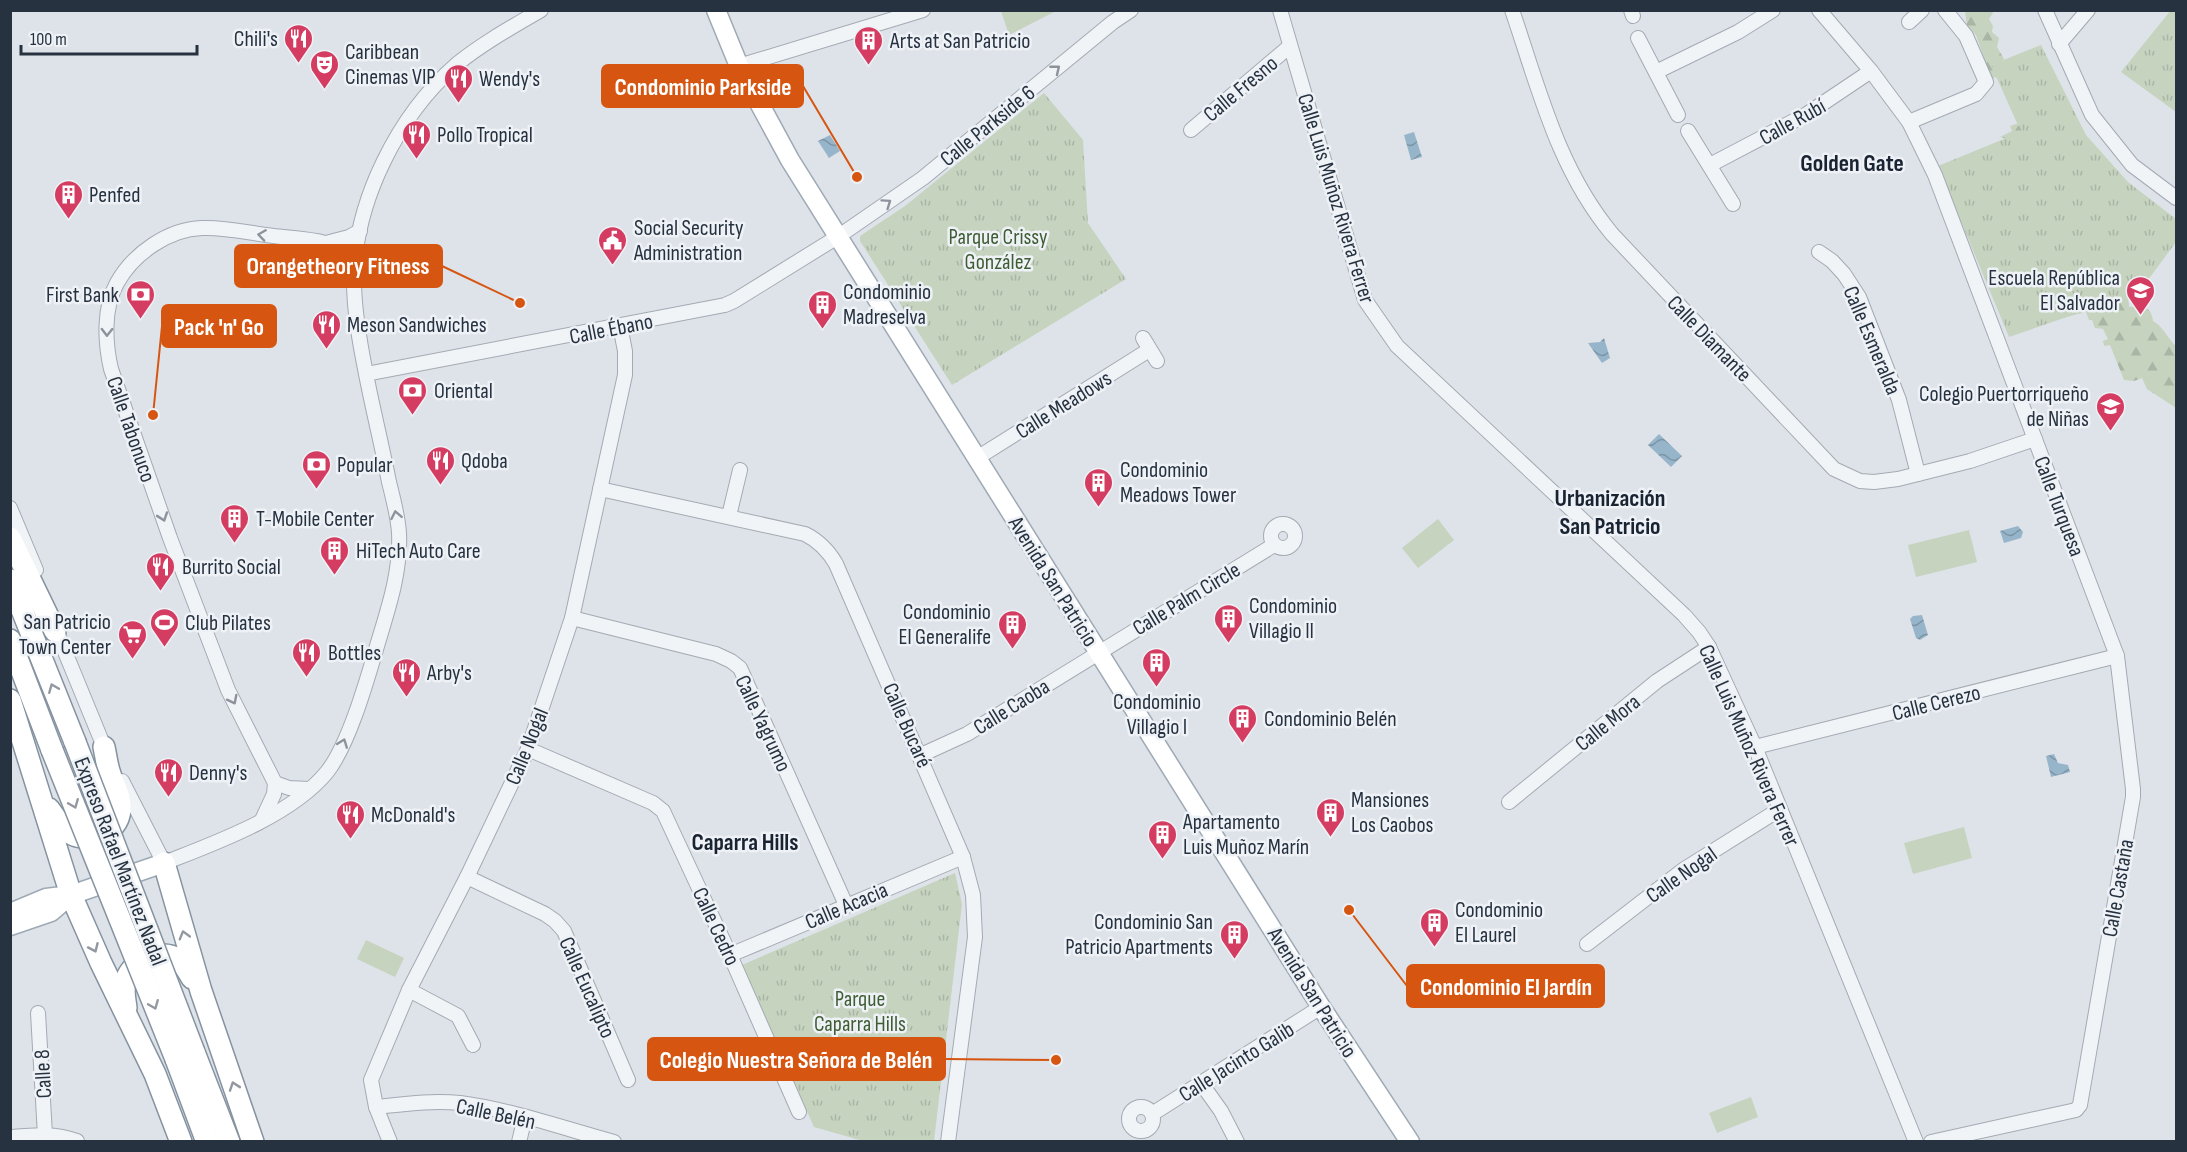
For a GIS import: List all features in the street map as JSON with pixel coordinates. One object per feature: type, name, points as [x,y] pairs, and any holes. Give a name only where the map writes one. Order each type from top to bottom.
[{"type":"highway","points":[[10,538],[55,632]]},
{"type":"highway","name":"Expreso Rafael Martínez Nadal","points":[[10,580],[75,742],[185,1056],[207,1142]]},
{"type":"highway","name":"Expreso Rafael Martínez Nadal","points":[[10,640],[52,750],[185,1056],[229,1142]]},
{"type":"highway","points":[[10,700],[70,895],[155,1074],[181,1142]]},
{"type":"highway","points":[[41,798],[72,834],[94,837],[109,830],[117,819],[120,802],[109,772],[104,747]]},
{"type":"highway","points":[[164,863],[201,991],[253,1142]]},
{"type":"highway","points":[[127,1016],[125,981],[133,967],[152,957],[171,956],[178,959],[201,991]]},
{"type":"main road","name":"Avenida San Patricio","points":[[716,10],[739,66],[790,160],[1321,1007],[1410,1142]]},
{"type":"main road","points":[[10,913],[46,898],[70,895],[164,863]]},
{"type":"main road","points":[[10,926],[51,912],[70,895]]},
{"type":"street","points":[[10,508],[48,598],[55,632],[104,747],[164,863],[262,820],[309,789],[326,772],[340,752],[369,674],[396,583],[399,534],[366,374],[355,298],[355,265],[360,231],[379,172],[406,121],[456,65],[494,37],[541,10]]},
{"type":"street","points":[[739,66],[923,10]]},
{"type":"street","points":[[1104,10],[1113,22]]},
{"type":"street","name":"Calle Parkside 6","points":[[839,236],[923,178],[1113,22],[1131,10]]},
{"type":"street","name":"Calle Luis Muñoz Rivera Ferrer","points":[[1280,10],[1365,300],[1397,346],[1684,615],[1709,647],[1755,747],[1916,1142]]},
{"type":"street","name":"Calle Diamante","points":[[1512,10],[1562,154],[1591,208],[1612,234],[1834,469],[1860,481],[1874,483],[1970,461],[2035,439]]},
{"type":"street","points":[[1656,72],[1738,32],[1773,10]]},
{"type":"street","name":"Calle Turquesa","points":[[1819,10],[1871,71],[1909,122],[1935,175],[2117,656]]},
{"type":"street","points":[[1909,22],[1922,10]]},
{"type":"street","points":[[1909,122],[1976,94],[1986,82],[1966,36],[1945,10]]},
{"type":"street","points":[[2045,10],[2092,115],[2132,165],[2176,198]]},
{"type":"street","points":[[2059,45],[2088,10]]},
{"type":"street","points":[[1638,38],[1678,115]]},
{"type":"street","name":"Calle Fresno","points":[[1191,130],[1290,46]]},
{"type":"street","name":"Calle Rubí","points":[[1710,165],[1807,114],[1871,71]]},
{"type":"street","points":[[1688,131],[1733,204]]},
{"type":"street","name":"Calle Tabonuco","points":[[275,783],[228,690],[170,538],[111,369],[107,347],[107,323],[116,284],[142,254],[173,234],[201,228],[222,229],[326,243],[349,237],[360,231]]},
{"type":"street","name":"Calle Ébano","points":[[366,374],[725,305],[839,236]]},
{"type":"street","name":"Calle Tabonuco","points":[[326,243],[355,265]]},
{"type":"street","name":"Calle Esmeralda","points":[[1819,252],[1832,261],[1844,274],[1859,297],[1899,400],[1918,474]]},
{"type":"street","name":"Calle Nogal","points":[[390,1142],[376,1107],[371,1080],[409,990],[467,877],[528,749],[572,618],[625,375],[625,351],[620,326]]},
{"type":"street","name":"Calle Meadows","points":[[977,458],[1150,350]]},
{"type":"street","points":[[729,516],[741,470]]},
{"type":"street","name":"Calle Bucaré","points":[[600,489],[805,534],[818,541],[829,552],[836,564],[963,856],[973,895],[975,937],[948,1142]]},
{"type":"street","name":"Calle Palm Circle","points":[[1098,651],[1274,545]]},
{"type":"street","name":"Calle Yagrumo","points":[[572,618],[716,654],[731,660],[740,668],[846,905]]},
{"type":"street","name":"Calle Mora","points":[[1509,802],[1657,681],[1709,647]]},
{"type":"street","name":"Calle Caoba","points":[[921,755],[967,734],[1098,651]]},
{"type":"street","name":"Calle Cerezo","points":[[1755,747],[2117,656]]},
{"type":"street","name":"Calle Castaña","points":[[1931,1142],[2076,1110],[2079,1105],[2133,797],[2117,656]]},
{"type":"street","name":"Calle Cedro","points":[[528,749],[653,803],[663,811],[800,1112]]},
{"type":"street","points":[[262,820],[274,794],[275,783],[289,788],[309,789]]},
{"type":"street","name":"Calle Nogal","points":[[1587,944],[1683,870],[1780,809]]},
{"type":"street","name":"Calle Acacia","points":[[730,955],[963,856]]},
{"type":"street","name":"Calle Eucalipto","points":[[467,877],[545,914],[564,931],[628,1080]]},
{"type":"street","points":[[409,990],[458,1016],[473,1045]]},
{"type":"street","name":"Calle Jacinto Galib","points":[[1152,1114],[1321,1007]]},
{"type":"street","name":"Calle 8","points":[[38,1013],[45,1135]]},
{"type":"street","points":[[1201,1083],[1221,1111],[1237,1142]]},
{"type":"street","name":"Calle Belén","points":[[376,1107],[423,1102],[458,1103],[614,1142]]},
{"type":"street","points":[[519,1142],[525,1118]]},
{"type":"street","points":[[10,1137],[63,1136],[77,1141]]},
{"type":"green space","points":[[1001,10],[1056,11],[1009,35]]},
{"type":"green space","points":[[2171,10],[2176,11],[2176,112],[2121,72]]},
{"type":"green space","points":[[1965,11],[1994,11],[1989,19],[1993,26],[1992,32],[1999,38],[1997,47],[2004,59],[1998,68],[1999,77],[1991,78],[1976,35],[1967,26]]},
{"type":"green space","points":[[2041,45],[2086,135],[2128,182],[2176,219],[2176,242],[2134,299],[2099,306],[2009,337],[1938,166],[2021,132],[1991,65]]},
{"type":"green space","name":"Parque Crissy González","points":[[1044,93],[1083,140],[1088,223],[1126,279],[952,385],[860,241],[860,236],[905,206]]},
{"type":"green space","points":[[2027,125],[2128,297],[2129,307],[2138,306],[2148,309],[2153,321],[2176,346],[2176,408],[2147,389],[2142,378],[2134,381],[2124,380],[2110,345],[2104,346],[2103,341],[2108,339],[2103,329],[2095,328],[2086,312],[2058,319],[2006,139],[2000,137],[2012,131],[2010,126]]},
{"type":"green space","points":[[1438,519],[1454,540],[1418,568],[1402,548]]},
{"type":"green space","points":[[1969,530],[1977,562],[1916,577],[1908,545]]},
{"type":"green space","points":[[1964,827],[1972,858],[1913,874],[1904,843]]},
{"type":"green space","name":"Parque Caparra Hills","points":[[955,873],[962,904],[934,1141],[863,1141],[814,1127],[742,965]]},
{"type":"green space","points":[[366,940],[404,958],[395,977],[357,959]]},
{"type":"green space","points":[[1751,1097],[1758,1117],[1717,1133],[1709,1113]]},
{"type":"water","points":[[1414,132],[1422,157],[1411,160],[1404,135]]},
{"type":"water","points":[[830,135],[840,151],[829,158],[818,141]]},
{"type":"water","points":[[1604,338],[1610,358],[1602,363],[1588,343],[1600,342]]},
{"type":"water","points":[[1659,434],[1682,456],[1671,467],[1648,445]]},
{"type":"water","points":[[2018,526],[2023,532],[2021,538],[2004,543],[2000,531]]},
{"type":"water","points":[[1922,615],[1928,635],[1920,640],[1916,638],[1910,619],[1913,616]]},
{"type":"water","points":[[2054,754],[2058,763],[2068,765],[2070,772],[2051,777],[2046,756]]},
{"type":"place","name":"Chili's","points":[[299,64]]},
{"type":"place","name":"Arts at San Patricio","points":[[869,66]]},
{"type":"place","name":"Caribbean Cinemas VIP","points":[[324,90]]},
{"type":"place","name":"Wendy's","points":[[458,104]]},
{"type":"place","name":"Pollo Tropical","points":[[416,160]]},
{"type":"place","name":"Condominio Parkside","points":[[857,177]]},
{"type":"place","name":"Penfed","points":[[68,220]]},
{"type":"place","name":"Social Security Administration","points":[[613,266]]},
{"type":"place","name":"Orangetheory Fitness","points":[[520,303]]},
{"type":"place","name":"Escuela República El Salvador","points":[[2141,316]]},
{"type":"place","name":"First Bank","points":[[140,320]]},
{"type":"place","name":"Condominio Madreselva","points":[[822,330]]},
{"type":"place","name":"Meson Sandwiches","points":[[326,350]]},
{"type":"place","name":"Pack 'n' Go","points":[[153,415]]},
{"type":"place","name":"Oriental","points":[[413,416]]},
{"type":"place","name":"Colegio Puertorriqueño de Niñas","points":[[2110,432]]},
{"type":"place","name":"Qdoba","points":[[440,486]]},
{"type":"place","name":"Popular","points":[[316,490]]},
{"type":"place","name":"Condominio Meadows Tower","points":[[1099,508]]},
{"type":"place","name":"T-Mobile Center","points":[[235,544]]},
{"type":"place","name":"HiTech Auto Care","points":[[335,576]]},
{"type":"place","name":"Burrito Social","points":[[161,592]]},
{"type":"place","name":"Condominio Villagio II","points":[[1228,644]]},
{"type":"place","name":"Club Pilates","points":[[164,648]]},
{"type":"place","name":"Condominio El Generalife","points":[[1012,650]]},
{"type":"place","name":"San Patricio Town Center","points":[[132,660]]},
{"type":"place","name":"Bottles","points":[[307,678]]},
{"type":"place","name":"Condominio Villagio I","points":[[1157,688]]},
{"type":"place","name":"Arby's","points":[[406,698]]},
{"type":"place","name":"Condominio Belén","points":[[1243,744]]},
{"type":"place","name":"Denny's","points":[[168,798]]},
{"type":"place","name":"Mansiones Los Caobos","points":[[1330,838]]},
{"type":"place","name":"McDonald's","points":[[350,840]]},
{"type":"place","name":"Apartamento Luis Muñoz Marín","points":[[1162,860]]},
{"type":"place","name":"Condominio El Jardín","points":[[1349,910]]},
{"type":"place","name":"Condominio El Laurel","points":[[1434,948]]},
{"type":"place","name":"Condominio San Patricio Apartments","points":[[1234,960]]},
{"type":"place","name":"Colegio Nuestra Señora de Belén","points":[[1056,1060]]},
{"type":"district","name":"Golden Gate","points":[[1852,163]]},
{"type":"district","name":"Urbanización San Patricio","points":[[1610,512]]},
{"type":"district","name":"Caparra Hills","points":[[745,842]]}]
